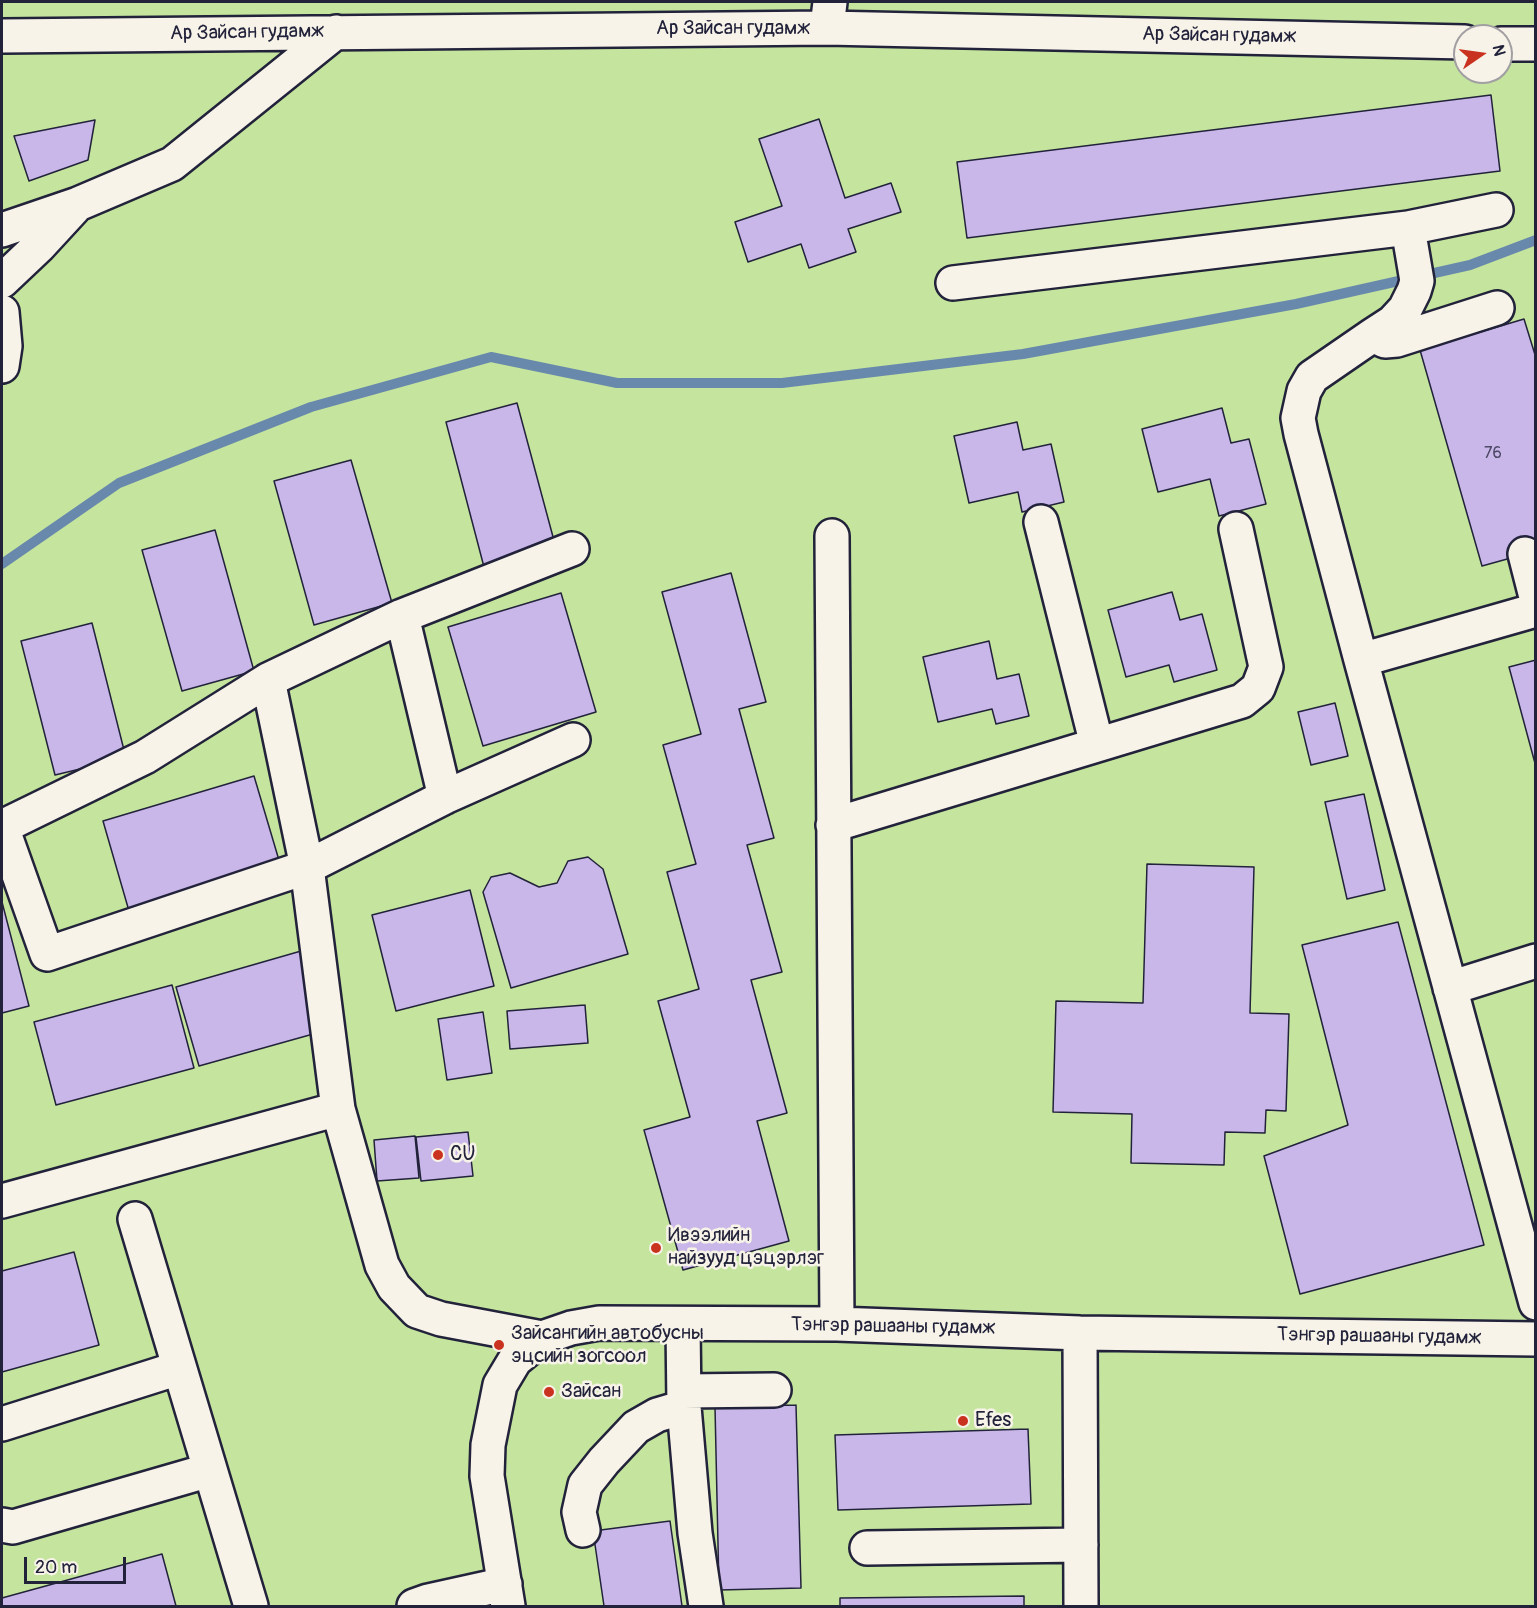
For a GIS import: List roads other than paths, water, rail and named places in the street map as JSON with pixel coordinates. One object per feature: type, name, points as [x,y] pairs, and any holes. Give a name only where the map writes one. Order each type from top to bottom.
[{"type":"street","name":"Ар Зайсан гудамж","points":[[2,36],[336,32],[828,15],[1453,41]]},
{"type":"street","points":[[2,230],[78,204],[172,165],[336,32]]},
{"type":"street","points":[[1513,44],[1536,45]]},
{"type":"street","points":[[2,281],[78,204]]},
{"type":"street","points":[[953,283],[1408,228],[1496,210]]},
{"type":"street","points":[[1408,228],[1417,281],[1411,300],[1399,315],[1312,377],[1304,391],[1298,417],[1450,988],[1530,1264],[1536,1303]]},
{"type":"street","points":[[1372,335],[1385,341],[1397,340],[1497,308]]},
{"type":"street","points":[[2,312],[5,346],[2,366]]},
{"type":"street","points":[[1041,522],[1097,745]]},
{"type":"street","points":[[833,825],[1242,701],[1258,688],[1266,667],[1236,529]]},
{"type":"street","points":[[832,536],[837,1324]]},
{"type":"street","points":[[572,549],[402,616],[268,680],[145,757],[2,827],[47,954],[307,867],[445,797],[573,740]]},
{"type":"street","points":[[1525,554],[1536,597]]},
{"type":"street","points":[[1361,660],[1536,610]]},
{"type":"street","points":[[402,616],[445,797]]},
{"type":"street","points":[[268,680],[307,867],[338,1109],[382,1265],[394,1287],[417,1311],[441,1319],[542,1338]]},
{"type":"street","points":[[1450,988],[1536,961]]},
{"type":"street","points":[[2,1201],[338,1109]]},
{"type":"street","points":[[135,1219],[250,1606]]},
{"type":"street","name":"Тэнгэр рашааны гудамж","points":[[507,1595],[487,1476],[488,1445],[500,1385],[514,1360],[542,1338],[571,1328],[598,1323],[837,1324],[1080,1333],[1536,1339]]},
{"type":"street","points":[[683,1324],[684,1399],[695,1533],[706,1606]]},
{"type":"street","points":[[1080,1333],[1081,1606]]},
{"type":"street","points":[[2,1424],[179,1368]]},
{"type":"street","points":[[583,1530],[579,1512],[585,1485],[636,1427],[684,1399],[774,1390]]},
{"type":"street","points":[[2,1525],[13,1527],[210,1470]]},
{"type":"street","points":[[867,1548],[1081,1545]]},
{"type":"street","points":[[414,1606],[428,1601],[507,1595]]},
{"type":"waterway","points":[[2,564],[119,483],[311,407],[491,357],[617,383],[782,383],[1023,354],[1296,304],[1470,265],[1536,240]]},
{"type":"place","name":"CU","points":[[438,1155]]},
{"type":"place","name":"Ивээлийн найзууд цэцэрлэг","points":[[656,1248]]},
{"type":"place","name":"Зайсангийн автобусны эцсийн зогсоол","points":[[499,1345]]},
{"type":"place","name":"Зайсан","points":[[549,1392]]},
{"type":"place","name":"Efes","points":[[963,1421]]}]
